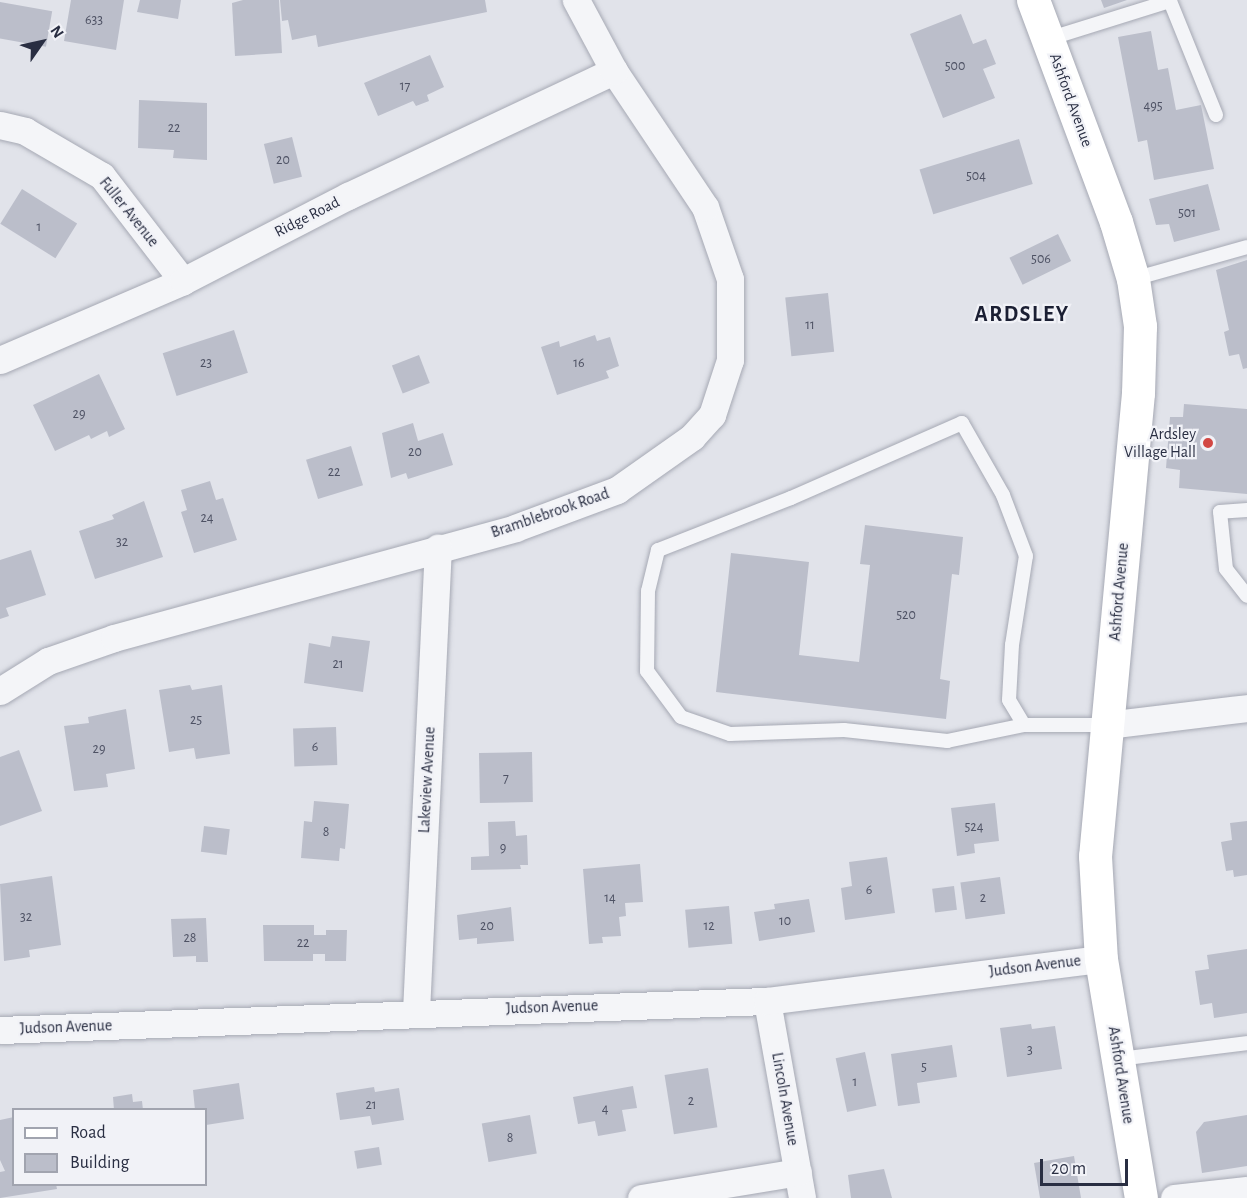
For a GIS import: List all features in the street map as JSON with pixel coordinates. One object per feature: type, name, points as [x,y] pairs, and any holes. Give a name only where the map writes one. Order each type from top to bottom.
[{"type":"main road","name":"Ashford Avenue","points":[[1033,0],[1133,279],[1140,326],[1138,393],[1095,856],[1101,958],[1142,1198]]},
{"type":"street","name":"Bramblebrook Road","points":[[0,691],[48,661],[114,638],[515,528],[617,490],[692,437],[712,415],[730,360],[730,279],[705,207],[614,71],[576,0]]},
{"type":"street","name":"Ridge Road","points":[[0,360],[183,281],[348,196],[614,71]]},
{"type":"street","name":"Fuller Avenue","points":[[8,131],[102,176],[183,281]]},
{"type":"street","name":"Lakeview Avenue","points":[[416,1012],[438,548]]},
{"type":"street","points":[[1107,725],[1247,708]]},
{"type":"street","name":"Judson Avenue","points":[[0,1030],[416,1012],[767,1001],[1101,958]]},
{"type":"street","name":"Lincoln Avenue","points":[[767,1001],[800,1185]]},
{"type":"street","points":[[641,1198],[800,1185]]},
{"type":"street","points":[[1174,1198],[1247,1190]]},
{"type":"lane","points":[[1048,39],[1170,1],[1216,115]]},
{"type":"lane","points":[[1133,279],[1247,247]]},
{"type":"lane","points":[[1024,725],[1009,700],[1012,645],[1026,556],[1003,495],[962,423],[791,498],[658,550],[648,591],[647,671],[681,717],[730,734],[844,730],[947,741],[1024,725],[1107,725]]},
{"type":"lane","points":[[1247,510],[1220,512],[1226,569],[1247,596]]},
{"type":"lane","points":[[1119,1059],[1247,1043]]},
{"type":"building","points":[[71,0],[124,0],[116,50],[64,41]]},
{"type":"building","points":[[140,0],[181,0],[178,19],[137,12]]},
{"type":"building","points":[[243,0],[279,0],[282,53],[235,56],[232,3]]},
{"type":"building","points":[[280,0],[485,0],[487,12],[318,47],[316,35],[292,40],[288,20],[282,21]]},
{"type":"building","points":[[1101,0],[1127,0],[1104,8]]},
{"type":"building","points":[[0,2],[52,11],[46,47],[0,39]]},
{"type":"building","points":[[961,14],[973,44],[986,39],[996,64],[983,69],[995,98],[943,118],[910,34]]},
{"type":"building","points":[[1151,31],[1158,70],[1168,68],[1176,110],[1201,105],[1214,169],[1154,180],[1147,140],[1138,142],[1118,37]]},
{"type":"building","points":[[430,55],[444,87],[427,95],[429,101],[416,106],[413,101],[378,116],[364,83]]},
{"type":"building","points":[[139,100],[207,103],[207,160],[173,158],[174,150],[138,148]]},
{"type":"building","points":[[292,137],[302,177],[274,184],[264,144]]},
{"type":"building","points":[[1019,139],[1033,184],[933,214],[920,169]]},
{"type":"building","points":[[1208,184],[1220,230],[1174,242],[1169,224],[1156,225],[1149,199]]},
{"type":"building","points":[[22,189],[77,223],[55,258],[0,224]]},
{"type":"building","points":[[1058,234],[1071,261],[1023,285],[1009,258]]},
{"type":"building","points":[[1247,260],[1247,368],[1243,369],[1239,354],[1229,356],[1224,332],[1229,330],[1216,270]]},
{"type":"building","points":[[828,293],[834,352],[791,356],[785,297]]},
{"type":"building","points":[[234,330],[248,373],[177,396],[163,353]]},
{"type":"building","points":[[595,335],[597,341],[610,337],[619,366],[606,371],[609,378],[557,395],[541,347],[559,341],[560,347]]},
{"type":"building","points":[[419,355],[430,383],[403,393],[392,365]]},
{"type":"building","points":[[99,374],[125,429],[109,437],[107,431],[91,439],[89,435],[55,451],[33,405]]},
{"type":"building","name":"Ardsley Village Hall","points":[[1184,404],[1247,409],[1247,494],[1179,488],[1180,470],[1166,468],[1170,417],[1183,417]]},
{"type":"building","points":[[413,423],[418,441],[443,433],[453,465],[408,479],[406,473],[391,478],[382,433]]},
{"type":"building","points":[[351,446],[363,485],[318,499],[306,460]]},
{"type":"building","points":[[210,481],[216,500],[223,498],[237,540],[194,553],[181,512],[187,510],[181,490]]},
{"type":"building","points":[[144,501],[163,557],[95,579],[79,531],[114,519],[112,515]]},
{"type":"building","points":[[865,525],[963,537],[959,575],[952,574],[940,679],[950,681],[946,719],[716,692],[731,553],[809,562],[799,655],[859,662],[870,565],[860,564]]},
{"type":"building","points":[[31,550],[46,595],[6,608],[9,616],[0,619],[0,560]]},
{"type":"building","points":[[332,636],[370,641],[363,692],[304,683],[309,643],[330,647]]},
{"type":"building","points":[[190,685],[192,690],[222,685],[230,754],[196,759],[194,748],[169,752],[159,690]]},
{"type":"building","points":[[126,709],[135,769],[106,774],[108,787],[74,791],[64,726],[89,723],[88,717]]},
{"type":"building","points":[[336,727],[337,765],[294,766],[293,729]]},
{"type":"building","points":[[19,750],[42,811],[0,826],[0,757]]},
{"type":"building","points":[[532,752],[533,802],[480,803],[479,753]]},
{"type":"building","points":[[314,801],[349,804],[345,849],[340,848],[339,861],[301,858],[304,821],[312,822]]},
{"type":"building","points":[[995,803],[999,841],[974,844],[975,853],[957,856],[951,808]]},
{"type":"building","points":[[515,821],[516,836],[527,835],[528,865],[520,865],[521,869],[471,870],[471,857],[489,856],[488,822]]},
{"type":"building","points":[[1247,821],[1247,875],[1234,877],[1233,870],[1226,871],[1221,842],[1232,840],[1230,823]]},
{"type":"building","points":[[204,826],[230,829],[227,855],[201,852]]},
{"type":"building","points":[[887,857],[895,913],[845,920],[841,888],[852,886],[849,862]]},
{"type":"building","points":[[640,864],[643,902],[625,903],[626,916],[619,917],[621,936],[602,937],[603,943],[589,944],[583,869]]},
{"type":"building","points":[[52,876],[61,945],[29,950],[30,957],[4,961],[0,884]]},
{"type":"building","points":[[1000,877],[1005,914],[966,919],[960,883]]},
{"type":"building","points":[[954,886],[957,910],[935,913],[932,889]]},
{"type":"building","points":[[809,899],[815,932],[759,941],[754,912],[775,909],[774,904]]},
{"type":"building","points":[[729,906],[732,944],[688,948],[685,910]]},
{"type":"building","points":[[511,907],[514,941],[477,944],[477,938],[459,940],[457,915]]},
{"type":"building","points":[[206,918],[208,962],[196,962],[196,956],[173,957],[171,919]]},
{"type":"building","points":[[263,925],[314,925],[314,935],[326,935],[326,930],[347,930],[346,961],[325,961],[325,954],[313,954],[313,961],[264,961]]},
{"type":"building","points":[[1247,949],[1247,1013],[1214,1018],[1212,1003],[1200,1005],[1195,971],[1209,969],[1207,955]]},
{"type":"building","points":[[1031,1024],[1032,1029],[1055,1026],[1062,1069],[1007,1077],[1000,1028]]},
{"type":"building","points":[[952,1045],[957,1077],[917,1083],[920,1103],[898,1106],[891,1054]]},
{"type":"building","points":[[865,1052],[876,1106],[847,1112],[836,1058]]},
{"type":"building","points":[[708,1068],[717,1127],[674,1134],[665,1075]]},
{"type":"building","points":[[239,1083],[244,1119],[207,1125],[207,1108],[195,1108],[193,1090]]},
{"type":"building","points":[[633,1086],[637,1108],[622,1110],[626,1131],[598,1136],[595,1121],[578,1124],[573,1097]]},
{"type":"building","points":[[374,1087],[375,1092],[399,1088],[404,1120],[372,1125],[370,1116],[340,1120],[336,1093]]},
{"type":"building","points":[[132,1094],[133,1102],[142,1101],[143,1108],[114,1108],[113,1097]]},
{"type":"building","points":[[530,1115],[537,1153],[489,1162],[482,1124]]},
{"type":"building","points":[[1247,1115],[1247,1166],[1202,1173],[1196,1132],[1204,1122]]},
{"type":"building","points":[[12,1117],[12,1186],[56,1186],[57,1189],[0,1198],[0,1172],[5,1171],[0,1160],[0,1120]]},
{"type":"building","points":[[379,1147],[382,1165],[357,1169],[354,1151]]},
{"type":"building","points":[[1074,1156],[1081,1198],[1040,1198],[1034,1163]]},
{"type":"building","points":[[884,1169],[892,1198],[851,1198],[848,1175]]},
{"type":"place","name":"Ardsley Village Hall","points":[[1208,443]]},
{"type":"district","name":"ARDSLEY","points":[[1022,315]]}]
